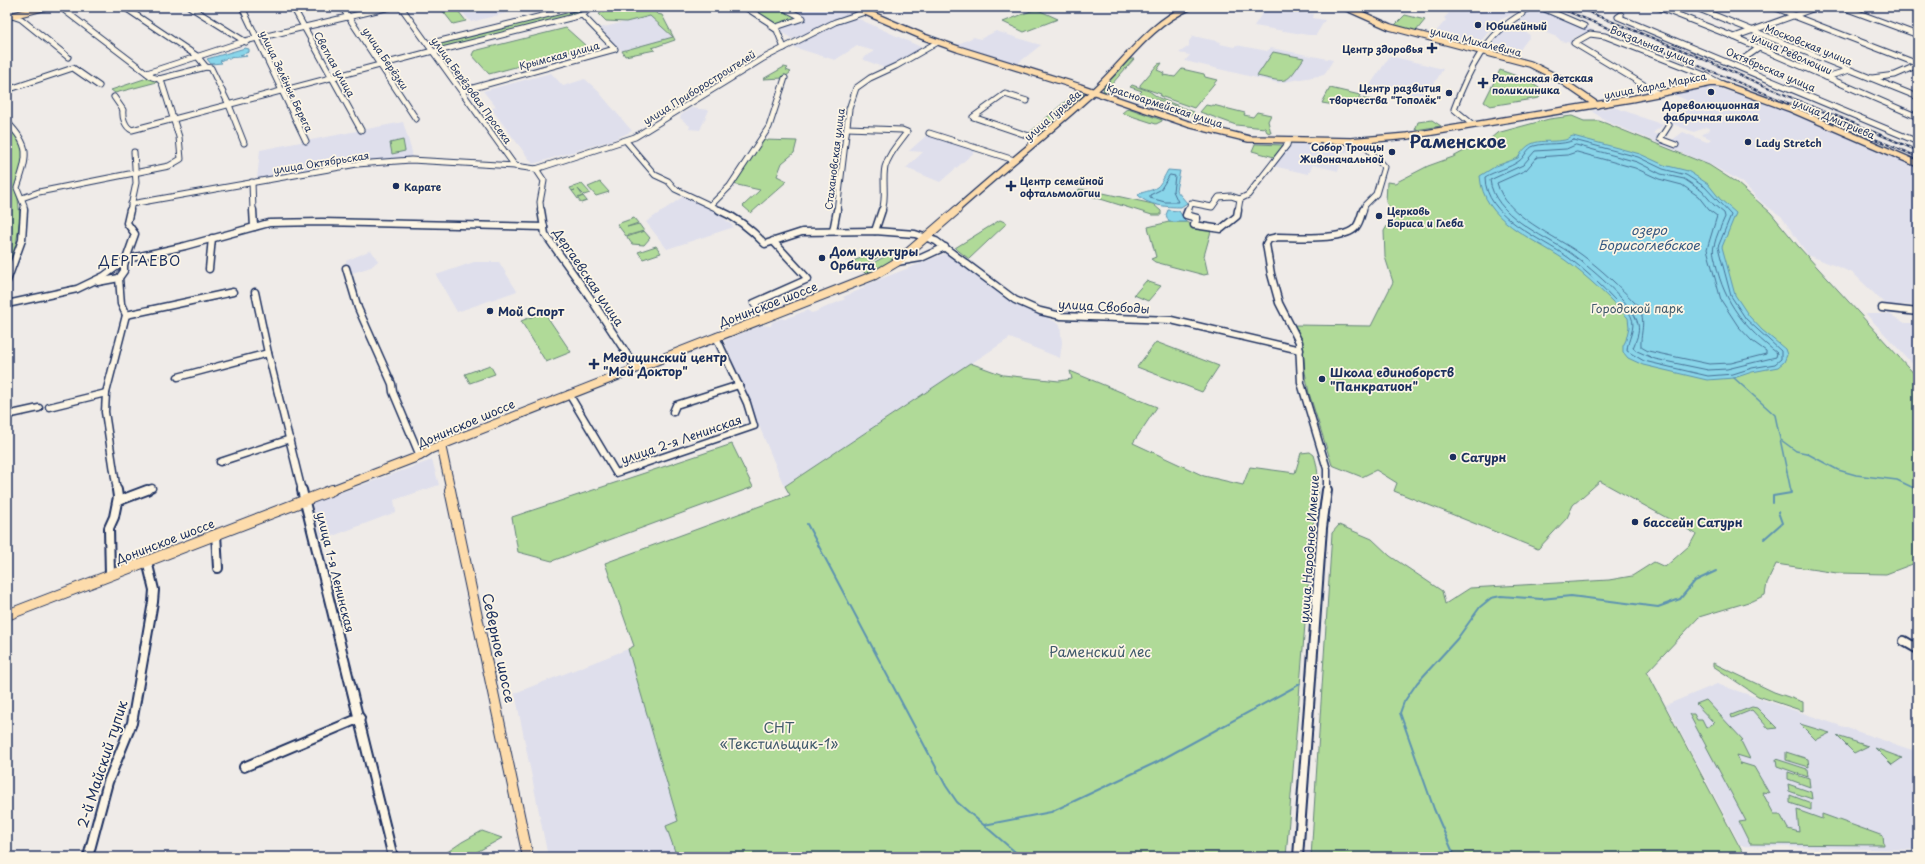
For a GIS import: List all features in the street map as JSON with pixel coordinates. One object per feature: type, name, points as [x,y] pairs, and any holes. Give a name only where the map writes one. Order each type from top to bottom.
[{"type":"main road","points":[[10,16],[46,7]]},
{"type":"main road","name":"Красноармейская улица","points":[[854,7],[938,42],[1093,91],[1199,128],[1249,139],[1288,141],[1361,141],[1422,134],[1473,125]]},
{"type":"main road","name":"улица Гурьева","points":[[926,237],[1093,91],[1155,26],[1172,15],[1189,7]]},
{"type":"main road","name":"улица Михалевича","points":[[1345,7],[1371,20],[1407,33],[1524,62],[1542,69],[1597,104]]},
{"type":"main road","name":"улица Карла Маркса","points":[[1473,125],[1659,94],[1708,82],[1722,84],[1742,91]]},
{"type":"main road","name":"улица Дмитриева","points":[[1742,91],[1791,109],[1918,164]]},
{"type":"main road","name":"Донинское шоссе","points":[[7,615],[420,456],[441,445],[569,394],[875,275],[897,262],[926,237]]},
{"type":"main road","name":"Северное шоссе","points":[[441,445],[528,857]]},
{"type":"street","points":[[22,198],[39,192],[169,166],[181,159],[179,137],[162,83],[159,79],[146,73],[60,7]]},
{"type":"street","points":[[124,7],[197,56],[206,67],[211,68],[230,105],[244,143]]},
{"type":"street","points":[[190,7],[245,41],[259,46]]},
{"type":"street","name":"улица Зелёные Берега","points":[[242,7],[259,46],[306,141]]},
{"type":"street","name":"Светлая улица","points":[[293,7],[362,130]]},
{"type":"street","name":"улица Берёзки","points":[[342,7],[416,119]]},
{"type":"street","points":[[146,73],[256,38],[390,7]]},
{"type":"street","name":"улица Берёзовая Просека","points":[[401,7],[515,166]]},
{"type":"street","points":[[428,44],[578,7]]},
{"type":"street","points":[[114,97],[123,110],[122,116],[129,129],[136,129],[281,92],[381,64],[582,15],[587,11],[587,8],[583,7]]},
{"type":"street","points":[[740,7],[777,30],[784,48]]},
{"type":"street","points":[[745,7],[776,26],[803,18],[782,7]]},
{"type":"street","points":[[1473,125],[1454,109],[1464,81],[1482,51],[1506,22],[1522,14],[1523,11],[1533,7]]},
{"type":"street","points":[[1540,7],[1584,26]]},
{"type":"street","name":"улица Революции","points":[[1658,7],[1734,37],[1918,117]]},
{"type":"street","name":"Московская улица","points":[[1694,7],[1918,97]]},
{"type":"street","points":[[1773,7],[1918,65]]},
{"type":"street","points":[[1734,37],[1818,7]]},
{"type":"street","points":[[1842,7],[1918,35]]},
{"type":"street","name":"улица Приборостроителей","points":[[537,170],[626,141],[657,124],[762,58],[835,22],[865,12]]},
{"type":"street","name":"Крымская улица","points":[[462,91],[615,49],[582,15]]},
{"type":"street","name":"Октябрьская улица","points":[[1621,15],[1618,17],[1917,141]]},
{"type":"street","points":[[10,16],[22,19],[68,57]]},
{"type":"street","name":"Вокзальная улица","points":[[1659,94],[1575,45],[1576,42],[1590,34],[1605,36],[1707,76],[1722,84]]},
{"type":"street","name":"Стахановская улица","points":[[834,231],[849,109],[856,88],[870,78],[896,66],[938,42]]},
{"type":"street","points":[[1746,57],[1759,48]]},
{"type":"street","points":[[1872,78],[1895,74],[1918,65]]},
{"type":"street","points":[[159,79],[206,67]]},
{"type":"street","points":[[7,90],[72,68],[99,86]]},
{"type":"street","points":[[1826,78],[1850,70]]},
{"type":"street","points":[[711,205],[730,186],[769,127],[785,78]]},
{"type":"street","points":[[1027,101],[1005,94],[973,117],[1038,139]]},
{"type":"street","points":[[7,122],[25,145],[25,164],[17,188],[24,205],[22,240],[7,281]]},
{"type":"street","points":[[1669,125],[1660,139],[1676,145]]},
{"type":"street","points":[[847,128],[902,130],[907,132],[888,156],[884,204],[876,231]]},
{"type":"street","points":[[929,133],[1014,160]]},
{"type":"street","points":[[626,141],[655,175],[668,181],[675,189],[711,205],[749,227],[765,244],[773,241],[808,279],[756,301],[754,305],[765,318]]},
{"type":"street","points":[[1240,199],[1238,216],[1221,229],[1194,225],[1197,218],[1186,215],[1191,203],[1212,206],[1219,197],[1231,196],[1240,199],[1248,195],[1287,145],[1288,141]]},
{"type":"street","name":"улица Народное Имение","points":[[1298,857],[1322,528],[1327,494],[1328,469],[1301,382],[1300,350],[1293,330],[1278,303],[1266,248],[1267,241],[1278,237],[1339,236],[1357,226],[1365,205],[1376,194],[1384,167],[1382,163],[1374,158],[1361,141]]},
{"type":"street","points":[[110,575],[109,528],[114,517],[118,501],[117,481],[105,412],[106,393],[126,315],[121,304],[119,278],[124,271],[124,265],[134,234],[133,229],[127,224],[136,183],[134,152]]},
{"type":"street","name":"улица Октябрьская","points":[[131,204],[357,164],[411,160],[515,166]]},
{"type":"street","points":[[515,166],[537,170]]},
{"type":"street","name":"Дергаевская улица","points":[[537,170],[544,181],[540,202],[544,234],[584,289],[636,368]]},
{"type":"street","points":[[252,182],[254,227]]},
{"type":"street","points":[[90,284],[115,269],[127,259],[269,223],[309,222],[544,227]]},
{"type":"street","name":"улица Свободы","points":[[773,241],[802,232],[834,231],[876,231],[926,237],[945,247],[1015,300],[1040,311],[1061,316],[1171,320],[1300,350]]},
{"type":"street","points":[[208,269],[212,238]]},
{"type":"street","points":[[897,262],[921,258],[945,247]]},
{"type":"street","points":[[346,268],[352,292],[392,384],[393,392],[420,456]]},
{"type":"street","points":[[7,304],[60,294],[90,284],[119,278]]},
{"type":"street","points":[[126,315],[233,292]]},
{"type":"street","name":"улица 1-я Ленинская","points":[[255,292],[268,353],[394,857]]},
{"type":"street","points":[[1882,308],[1918,312]]},
{"type":"street","name":"улица 2-я Ленинская","points":[[569,394],[616,473],[754,426],[748,405],[716,337]]},
{"type":"street","points":[[178,377],[268,353]]},
{"type":"street","points":[[673,412],[676,405],[739,385]]},
{"type":"street","points":[[49,406],[106,393]]},
{"type":"street","points":[[7,415],[39,408]]},
{"type":"street","points":[[220,462],[290,439]]},
{"type":"street","points":[[118,501],[152,488]]},
{"type":"street","points":[[216,534],[218,568]]},
{"type":"street","name":"2-й Майский тупик","points":[[88,857],[108,782],[132,723],[153,602],[154,590],[147,561]]},
{"type":"street","points":[[1904,641],[1918,649]]},
{"type":"street","points":[[244,767],[360,718]]},
{"type":"shaded area","points":[[458,7],[530,7],[471,22]]},
{"type":"shaded area","points":[[785,7],[847,7],[856,12],[830,21],[805,35],[792,39],[777,28],[805,17]]},
{"type":"shaded area","points":[[1479,7],[1498,7],[1513,14],[1500,20],[1488,32],[1480,43],[1482,45],[1481,46],[1474,47],[1432,36],[1446,20],[1444,18],[1449,13],[1458,13],[1460,11]]},
{"type":"shaded area","points":[[1277,8],[1314,14],[1313,18],[1325,20],[1316,35],[1254,26],[1265,9]]},
{"type":"shaded area","points":[[1538,8],[1593,30],[1573,38],[1571,43],[1561,41],[1557,37],[1512,20],[1525,15],[1523,13]]},
{"type":"shaded area","points":[[650,16],[673,38],[622,51],[600,28]]},
{"type":"shaded area","points":[[853,18],[859,19],[923,48],[896,65],[885,68],[862,59],[874,51],[857,46],[835,60],[793,47],[833,25]]},
{"type":"shaded area","points":[[1505,27],[1511,27],[1528,33],[1530,36],[1516,55],[1487,48]]},
{"type":"shaded area","points":[[996,31],[1041,45],[1017,64],[956,45],[974,37],[980,39]]},
{"type":"shaded area","points":[[1193,36],[1221,42],[1220,44],[1234,47],[1236,45],[1267,51],[1271,48],[1333,60],[1324,75],[1278,83],[1185,61],[1190,55],[1179,53],[1189,46],[1189,41]]},
{"type":"shaded area","points":[[1390,56],[1443,69],[1425,99],[1370,85]]},
{"type":"shaded area","points":[[551,73],[563,86],[585,79],[598,91],[632,131],[615,139],[533,164],[493,111],[492,108],[496,107],[483,91]]},
{"type":"shaded area","points":[[1708,85],[1769,104],[1918,168],[1918,310],[1910,305],[1886,305],[1853,273],[1808,255],[1781,216],[1762,203],[1742,182],[1711,165],[1610,123],[1591,111],[1614,107],[1663,125],[1653,133],[1672,140],[1683,132],[1707,142],[1711,139],[1702,135],[1710,129],[1706,127],[1694,132],[1662,120],[1688,101],[1673,94]]},
{"type":"shaded area","points":[[691,108],[709,110],[700,130],[689,129],[690,126],[680,118],[681,115]]},
{"type":"shaded area","points":[[403,122],[412,152],[411,158],[257,180],[260,150]]},
{"type":"shaded area","points":[[928,134],[977,150],[940,182],[906,168],[923,152],[909,151]]},
{"type":"shaded area","points":[[1292,144],[1354,144],[1361,150],[1338,153],[1343,159],[1338,171],[1313,165],[1308,174],[1273,166]]},
{"type":"shaded area","points":[[684,196],[712,208],[734,227],[667,249],[646,222]]},
{"type":"shaded area","points":[[371,250],[378,261],[371,267],[349,274],[346,261]]},
{"type":"shaded area","points":[[949,252],[1016,303],[1060,324],[1062,343],[1060,358],[1010,338],[784,486],[724,341],[762,325],[771,326],[772,322],[782,318],[785,319],[808,310],[811,313],[815,312],[845,299],[843,297],[864,288],[863,286]]},
{"type":"shaded area","points":[[474,262],[499,262],[517,291],[457,312],[436,275]]},
{"type":"shaded area","points":[[1866,314],[1889,314],[1905,323],[1918,323],[1918,370]]},
{"type":"shaded area","points":[[432,460],[439,485],[394,500],[396,512],[322,540],[312,503]]},
{"type":"shaded area","points":[[628,649],[678,821],[667,826],[677,857],[548,857],[515,693]]},
{"type":"shaded area","points":[[1717,684],[1918,752],[1918,850],[1741,846],[1666,705]]},
{"type":"green space","points":[[455,7],[466,21],[453,24],[442,10]]},
{"type":"green space","points":[[629,7],[650,7],[657,14],[662,15],[675,40],[652,48],[655,50],[625,56],[622,51],[673,37],[650,16],[626,22],[606,21],[599,14],[607,10],[630,9]]},
{"type":"green space","points":[[744,7],[785,7],[805,17],[777,28]]},
{"type":"green space","points":[[580,8],[584,12],[439,49],[436,45]]},
{"type":"green space","points":[[1036,9],[1058,19],[1024,32],[1003,22]]},
{"type":"green space","points":[[1405,15],[1425,20],[1416,31],[1395,25]]},
{"type":"green space","points":[[566,28],[586,46],[561,55],[489,74],[472,55],[474,51]]},
{"type":"green space","points":[[1273,52],[1304,58],[1293,73],[1285,80],[1275,80],[1257,76]]},
{"type":"green space","points":[[1128,59],[1134,59],[1104,93],[1103,87]]},
{"type":"green space","points":[[1162,63],[1157,70],[1164,73],[1163,75],[1175,77],[1182,69],[1204,74],[1205,77],[1217,80],[1194,108],[1140,87],[1140,85],[1158,64]]},
{"type":"green space","points":[[784,67],[788,68],[786,70],[791,72],[784,78],[763,79]]},
{"type":"green space","points":[[1500,70],[1525,79],[1542,90],[1539,98],[1490,106],[1484,102]]},
{"type":"green space","points":[[150,77],[157,82],[115,93],[111,90]]},
{"type":"green space","points":[[1132,85],[1149,91],[1159,98],[1194,112],[1190,116],[1180,113],[1184,109],[1139,94],[1142,91],[1130,87]]},
{"type":"green space","points":[[1330,88],[1360,95],[1357,102],[1359,102],[1360,98],[1377,101],[1376,105],[1336,105],[1322,103]]},
{"type":"green space","points":[[1076,92],[1084,94],[1038,135],[1028,134]]},
{"type":"green space","points":[[1206,105],[1213,105],[1245,113],[1244,115],[1253,117],[1257,112],[1271,115],[1268,121],[1271,133],[1267,132],[1265,128],[1236,125],[1200,112]]},
{"type":"green space","points":[[1128,108],[1162,121],[1156,124],[1122,113]]},
{"type":"green space","name":"Городской парк","points":[[1572,116],[1584,121],[1599,121],[1605,123],[1709,165],[1737,183],[1771,213],[1798,246],[1918,378],[1918,562],[1886,574],[1837,573],[1776,564],[1767,583],[1765,595],[1755,600],[1699,617],[1647,672],[1745,857],[1311,857],[1332,533],[1339,525],[1372,539],[1390,556],[1442,591],[1445,604],[1470,588],[1609,580],[1632,576],[1654,562],[1665,567],[1690,545],[1696,534],[1600,481],[1573,505],[1567,518],[1538,549],[1394,491],[1397,483],[1376,470],[1362,477],[1332,465],[1309,393],[1302,341],[1294,325],[1371,326],[1393,282],[1385,257],[1384,231],[1394,215],[1386,202],[1387,182],[1395,183],[1428,166],[1453,157],[1466,150],[1483,145],[1497,133],[1549,119]]},
{"type":"green space","points":[[1432,120],[1441,126],[1415,130],[1418,122]]},
{"type":"green space","points":[[7,125],[24,146],[25,157],[15,190],[18,199],[20,218],[15,252],[7,274],[7,251],[10,249],[12,242],[7,243]]},
{"type":"green space","points":[[403,140],[405,151],[392,154],[390,143]]},
{"type":"green space","points":[[764,140],[797,141],[794,153],[782,163],[777,176],[787,181],[751,213],[743,206],[760,190],[733,184]]},
{"type":"green space","points":[[1255,144],[1283,145],[1274,157],[1252,151]]},
{"type":"green space","points":[[600,182],[609,192],[596,196],[588,187]]},
{"type":"green space","points":[[582,184],[590,193],[584,195],[578,189],[587,201],[581,203],[570,188]]},
{"type":"green space","points":[[1079,189],[1153,204],[1161,211],[1161,215],[1152,215],[1078,192]]},
{"type":"green space","points":[[634,218],[638,223],[627,227],[639,224],[644,231],[626,236],[617,224]]},
{"type":"green space","points":[[1000,220],[1007,223],[969,259],[955,248]]},
{"type":"green space","points":[[1169,222],[1186,222],[1198,228],[1211,231],[1204,256],[1208,274],[1204,275],[1155,262],[1151,259],[1156,257],[1148,227]]},
{"type":"green space","points":[[644,231],[650,238],[644,245],[632,244],[627,237]]},
{"type":"green space","points":[[656,246],[661,253],[643,259],[638,252]]},
{"type":"green space","points":[[887,252],[860,268],[853,261],[875,253]]},
{"type":"green space","points":[[891,253],[895,259],[877,271],[867,275],[862,270],[875,265],[875,262]]},
{"type":"green space","points":[[1146,281],[1161,286],[1148,301],[1134,295]]},
{"type":"green space","points":[[544,312],[571,352],[546,362],[521,321]]},
{"type":"green space","points":[[1156,342],[1219,366],[1202,392],[1137,367]]},
{"type":"green space","name":"Раменский лес","points":[[970,363],[1003,375],[1059,381],[1072,379],[1070,371],[1157,407],[1133,443],[1204,476],[1243,485],[1250,467],[1295,473],[1301,453],[1310,452],[1314,455],[1318,473],[1318,490],[1313,526],[1286,857],[677,857],[666,826],[678,821],[628,649],[634,646],[605,563],[790,495],[785,486]]},
{"type":"green space","points":[[490,365],[495,374],[470,383],[465,374]]},
{"type":"green space","points":[[732,444],[753,487],[552,561],[518,552],[512,517]]},
{"type":"green space","points":[[1713,663],[1774,692],[1803,702],[1803,711],[1758,696],[1713,666]]},
{"type":"green space","points":[[1706,700],[1743,740],[1741,741],[1750,759],[1737,755],[1741,765],[1741,763],[1754,767],[1769,793],[1762,792],[1774,814],[1780,814],[1788,829],[1799,832],[1797,810],[1822,819],[1822,814],[1883,836],[1884,845],[1750,844],[1739,822],[1746,821],[1689,714],[1694,714],[1697,720],[1702,720],[1706,728],[1714,723],[1696,704]]},
{"type":"green space","points":[[1752,707],[1757,708],[1777,728],[1769,729],[1752,710],[1732,718],[1731,715]]},
{"type":"green space","points":[[1800,724],[1830,733],[1816,740]]},
{"type":"green space","points":[[1837,736],[1868,746],[1854,753]]},
{"type":"green space","points":[[1875,748],[1902,758],[1892,765]]},
{"type":"green space","points":[[1786,752],[1808,759],[1809,767],[1786,760]]},
{"type":"green space","points":[[1776,759],[1807,769],[1808,777],[1777,766]]},
{"type":"green space","points":[[1788,772],[1809,779],[1810,787],[1788,779]]},
{"type":"green space","points":[[1788,784],[1811,792],[1812,799],[1789,791]]},
{"type":"green space","points":[[1790,795],[1811,803],[1811,810],[1790,803]]},
{"type":"green space","points":[[482,831],[502,838],[475,853],[476,857],[446,857],[446,853]]},
{"type":"water","points":[[245,48],[249,49],[249,52],[240,55],[247,56],[227,58],[220,61],[222,63],[211,64],[207,59]]},
{"type":"water","name":"озеро Борисоглебское","points":[[1573,136],[1640,154],[1664,165],[1688,171],[1708,184],[1720,199],[1736,213],[1722,247],[1735,295],[1749,316],[1762,330],[1785,349],[1787,355],[1784,362],[1778,367],[1752,372],[1734,378],[1707,380],[1643,365],[1628,358],[1623,352],[1623,346],[1629,327],[1628,318],[1613,302],[1574,267],[1525,236],[1500,217],[1490,205],[1483,192],[1480,176],[1496,166],[1518,158],[1528,146],[1538,142],[1565,140]]},
{"type":"water","points":[[1168,170],[1180,171],[1176,190],[1187,203],[1181,207],[1152,204],[1142,199],[1138,195],[1157,187]]},
{"type":"water","points":[[1168,210],[1179,211],[1186,222],[1169,222],[1166,215]]},
{"type":"waterway","points":[[1734,378],[1775,415],[1791,491]]},
{"type":"waterway","points":[[1781,440],[1796,451],[1806,453],[1838,470],[1856,475],[1897,480],[1918,490]]},
{"type":"waterway","points":[[1773,503],[1773,496],[1791,493],[1790,490]]},
{"type":"waterway","points":[[1764,539],[1782,523],[1778,512]]},
{"type":"waterway","points":[[807,524],[946,786],[957,802],[1021,857]]},
{"type":"waterway","points":[[1455,857],[1434,809],[1400,713],[1404,702],[1417,683],[1457,639],[1480,607],[1491,598],[1501,596],[1541,599],[1571,596],[1658,607],[1680,599],[1695,581],[1716,571]]},
{"type":"waterway","points":[[984,825],[1051,812],[1157,762],[1300,684]]},
{"type":"railway","points":[[1557,7],[1918,157]]},
{"type":"railway","points":[[1576,7],[1687,52],[1836,117]]},
{"type":"railway","points":[[1832,114],[1916,150]]},
{"type":"place","name":"Юбилейный","points":[[1478,25]]},
{"type":"place","name":"Центр здоровья","points":[[1432,48]]},
{"type":"place","name":"Раменская детская поликлиника","points":[[1483,83]]},
{"type":"place","name":"Дореволюционная фабричная школа","points":[[1711,92]]},
{"type":"place","name":"Центр развития творчества \"Тополёк\"","points":[[1449,93]]},
{"type":"place","name":"Lady Stretch","points":[[1748,142]]},
{"type":"place","name":"Собор Троицы Живоначальной","points":[[1392,152]]},
{"type":"place","name":"Карате","points":[[396,186]]},
{"type":"place","name":"Центр семейной офтальмологии","points":[[1011,186]]},
{"type":"place","name":"Церковь Бориса и Глеба","points":[[1379,216]]},
{"type":"place","name":"Дом культуры Орбита","points":[[822,258]]},
{"type":"place","name":"Мой Спорт","points":[[490,311]]},
{"type":"place","name":"Медицинский центр \"Мой Доктор\"","points":[[594,364]]},
{"type":"place","name":"Школа единоборств \"Панкратион\"","points":[[1322,379]]},
{"type":"place","name":"Сатурн","points":[[1453,457]]},
{"type":"place","name":"бассейн Сатурн","points":[[1635,522]]},
{"type":"district","name":"Раменское","points":[[1458,141]]},
{"type":"district","name":"ДЕРГАЕВО","points":[[140,260]]},
{"type":"park label","name":"СНТ «Текстильщик-1»","points":[[779,736]]}]
